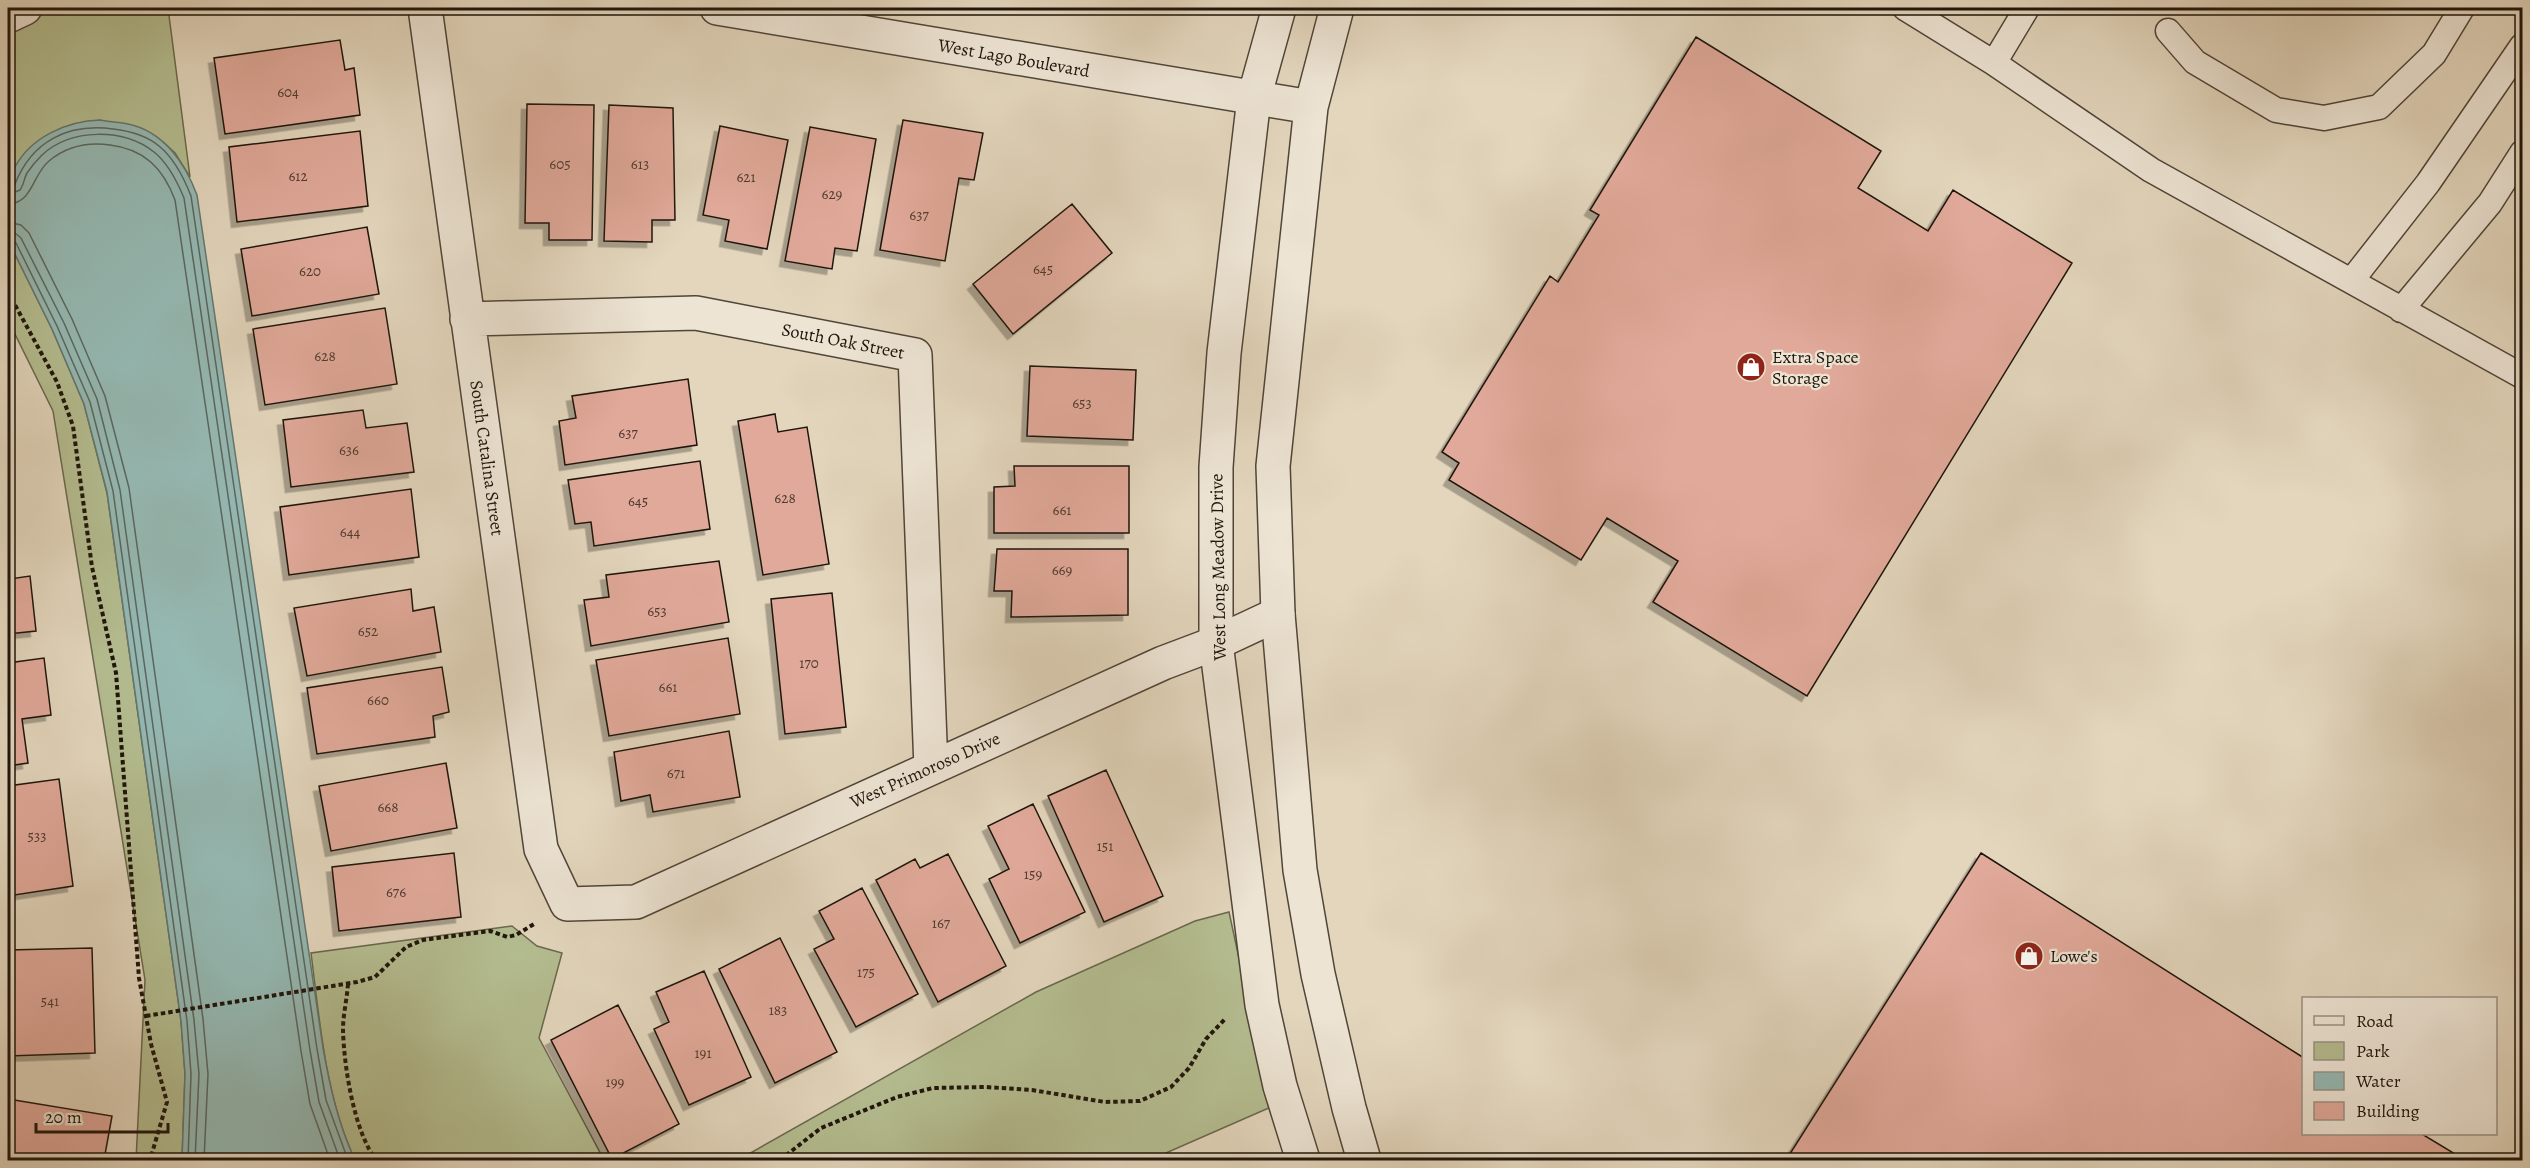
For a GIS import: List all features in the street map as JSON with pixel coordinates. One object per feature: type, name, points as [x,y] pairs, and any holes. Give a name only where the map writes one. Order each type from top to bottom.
[{"type":"street","points":[[8,16],[25,8]]},
{"type":"street","name":"South Catalina Street","points":[[425,8],[541,849],[567,904]]},
{"type":"street","name":"West Lago Boulevard","points":[[717,8],[1311,107]]},
{"type":"street","name":"West Long Meadow Drive","points":[[1279,8],[1254,98],[1224,353],[1216,467],[1216,643],[1262,1005],[1280,1086],[1303,1161]]},
{"type":"street","points":[[1337,8],[1311,107],[1273,466],[1278,614],[1300,870],[1318,974],[1349,1108],[1364,1161]]},
{"type":"street","name":"South Oak Street","points":[[467,319],[696,313],[915,355],[931,768]]},
{"type":"street","name":"West Primoroso Drive","points":[[567,904],[636,902],[1163,663],[1216,643],[1278,614]]},
{"type":"lane","points":[[1905,8],[1994,63],[2151,170],[2523,376]]},
{"type":"lane","points":[[1994,63],[2027,8]]},
{"type":"lane","points":[[2168,31],[2195,62],[2276,110],[2324,118],[2379,107],[2434,54],[2462,8]]},
{"type":"lane","points":[[2352,280],[2428,183],[2523,46]]},
{"type":"lane","points":[[2402,310],[2490,202],[2523,153]]},
{"type":"path","points":[[8,292],[57,382],[73,426],[92,567],[116,673],[139,978],[167,1102],[150,1161]]},
{"type":"path","points":[[146,1016],[337,987],[375,977],[406,947],[423,940],[490,931],[507,937],[516,935],[567,904]]},
{"type":"path","points":[[348,984],[343,1030],[349,1080],[357,1120],[376,1161]]},
{"type":"path","points":[[780,1161],[821,1128],[897,1097],[933,1088],[985,1087],[1032,1090],[1105,1102],[1140,1101],[1171,1087],[1189,1068],[1206,1039],[1221,1021],[1262,1005]]},
{"type":"green space","points":[[25,8],[168,8],[190,177],[175,153],[163,142],[100,120],[8,188],[8,16]]},
{"type":"green space","points":[[8,232],[10,244],[52,329],[84,404],[107,493],[181,1021],[185,1074],[182,1160],[136,1160],[145,980],[53,411],[8,320]]},
{"type":"green space","points":[[1229,912],[1271,1107],[1150,1160],[738,1160],[1036,992],[1195,921]]},
{"type":"green space","points":[[512,926],[537,946],[562,953],[539,1038],[604,1160],[355,1160],[330,1084],[311,953]]},
{"type":"water","points":[[100,120],[125,123],[141,128],[162,141],[179,160],[197,195],[323,1048],[335,1105],[355,1160],[182,1160],[185,1074],[181,1021],[107,492],[84,404],[52,329],[10,244],[7,225],[7,195],[11,175],[22,156],[40,139],[63,127]]},
{"type":"building","name":"Extra Space Storage","points":[[1696,37],[1881,151],[1858,188],[1928,231],[1953,190],[2072,263],[1807,696],[1653,602],[1678,561],[1607,518],[1581,560],[1449,480],[1459,463],[1442,452],[1550,276],[1558,282],[1599,215],[1590,210]]},
{"type":"building","points":[[340,40],[345,70],[354,68],[360,115],[225,134],[214,58]]},
{"type":"building","points":[[527,104],[594,105],[592,240],[549,240],[549,223],[525,223]]},
{"type":"building","points":[[609,105],[673,108],[675,220],[652,220],[652,242],[604,241]]},
{"type":"building","points":[[903,120],[983,133],[974,180],[959,178],[945,261],[880,250]]},
{"type":"building","points":[[720,126],[788,140],[767,249],[725,241],[729,220],[703,215]]},
{"type":"building","points":[[810,127],[876,139],[857,251],[835,248],[832,269],[785,261]]},
{"type":"building","points":[[360,131],[368,206],[237,222],[229,147]]},
{"type":"building","points":[[1072,204],[1112,253],[1013,334],[973,284]]},
{"type":"building","points":[[367,227],[379,294],[252,316],[241,249]]},
{"type":"building","points":[[385,308],[397,384],[265,405],[253,329]]},
{"type":"building","points":[[1030,366],[1136,370],[1133,440],[1027,436]]},
{"type":"building","points":[[688,379],[697,445],[565,465],[559,421],[576,418],[572,396]]},
{"type":"building","points":[[363,410],[366,428],[407,423],[414,472],[291,487],[283,420]]},
{"type":"building","points":[[775,414],[778,432],[807,427],[829,564],[763,575],[738,421]]},
{"type":"building","points":[[700,461],[710,529],[594,546],[591,522],[575,524],[568,480]]},
{"type":"building","points":[[1014,466],[1129,466],[1129,533],[994,533],[994,487],[1015,486]]},
{"type":"building","points":[[411,489],[419,557],[289,575],[280,507]]},
{"type":"building","points":[[997,549],[1128,549],[1128,615],[1011,617],[1012,591],[994,591]]},
{"type":"building","points":[[8,556],[10,579],[30,576],[36,631],[8,634]]},
{"type":"building","points":[[719,561],[729,622],[591,646],[584,600],[609,597],[606,575]]},
{"type":"building","points":[[411,589],[413,611],[434,607],[441,652],[307,676],[294,608]]},
{"type":"building","points":[[832,593],[846,727],[785,734],[771,599]]},
{"type":"building","points":[[728,638],[740,714],[609,736],[596,660]]},
{"type":"building","points":[[44,658],[51,715],[22,719],[28,763],[8,766],[8,663]]},
{"type":"building","points":[[442,667],[449,712],[433,716],[435,737],[317,754],[307,688]]},
{"type":"building","points":[[729,731],[740,797],[653,812],[650,795],[621,801],[614,752]]},
{"type":"building","points":[[446,763],[457,828],[331,851],[319,786]]},
{"type":"building","points":[[1106,770],[1163,896],[1104,922],[1048,796]]},
{"type":"building","points":[[59,779],[73,886],[8,896],[8,786]]},
{"type":"building","points":[[1033,804],[1085,912],[1020,943],[989,879],[1009,869],[988,826]]},
{"type":"building","points":[[454,853],[461,917],[339,931],[332,867]]},
{"type":"building","name":"Lowe's","points":[[1981,853],[2302,1057],[2302,1135],[2424,1135],[2465,1160],[1786,1160]]},
{"type":"building","points":[[948,854],[1006,966],[938,1002],[876,880],[915,859],[920,868]]},
{"type":"building","points":[[862,888],[918,994],[856,1027],[814,949],[834,939],[819,911]]},
{"type":"building","points":[[780,938],[837,1052],[775,1083],[719,969]]},
{"type":"building","points":[[92,948],[95,1053],[8,1056],[8,950]]},
{"type":"building","points":[[704,971],[751,1077],[689,1105],[654,1029],[669,1022],[656,992]]},
{"type":"building","points":[[618,1005],[679,1124],[612,1159],[551,1040]]},
{"type":"building","points":[[8,1099],[112,1116],[104,1160],[8,1160]]},
{"type":"place","name":"Extra Space Storage","points":[[1751,367]]},
{"type":"place","name":"Lowe's","points":[[2029,956]]}]
